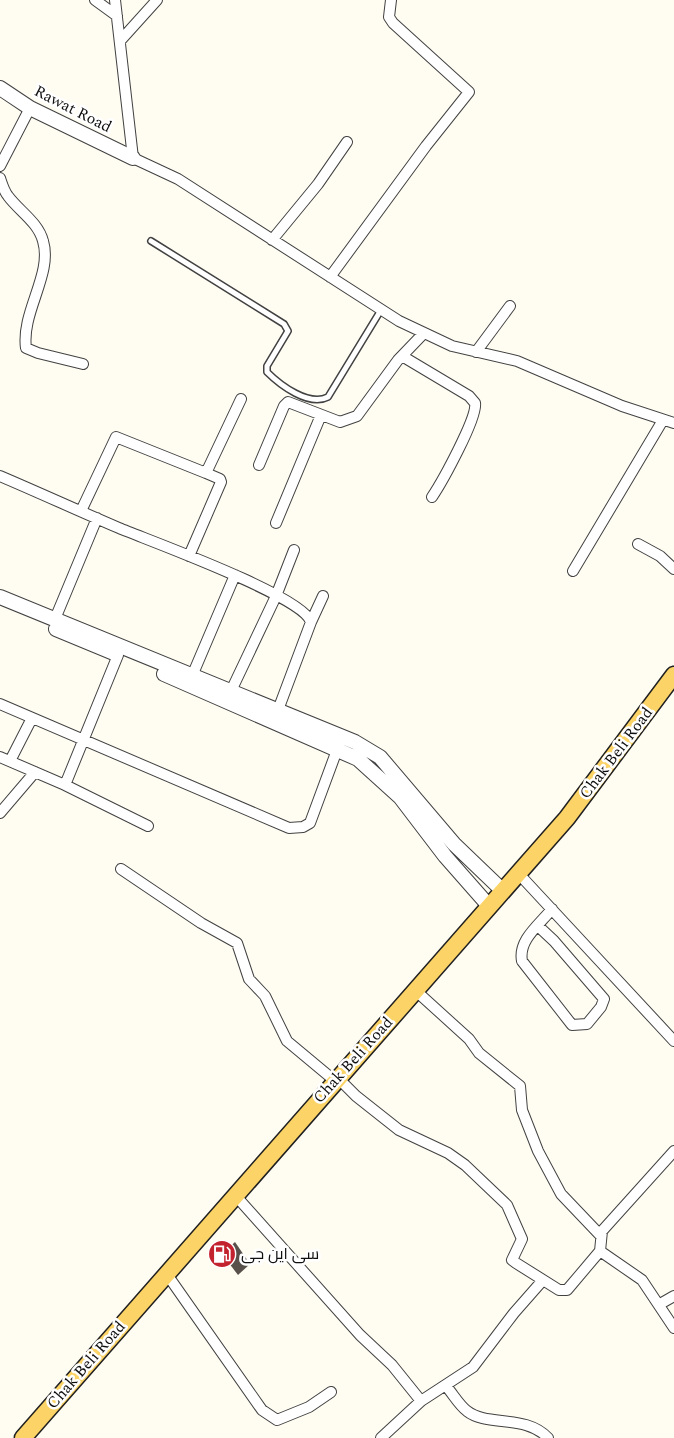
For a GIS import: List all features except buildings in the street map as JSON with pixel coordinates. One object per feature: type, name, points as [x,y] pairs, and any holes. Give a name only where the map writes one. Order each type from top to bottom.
[{"type":"main road","name":"Chak Beli Road","points":[[23,1438],[336,1079],[568,818],[674,675]]},
{"type":"street","points":[[95,0],[117,16]]},
{"type":"street","points":[[115,0],[133,158],[178,179],[381,310],[423,334],[452,346],[517,361],[622,406],[674,423]]},
{"type":"street","points":[[120,41],[157,0]]},
{"type":"street","points":[[330,277],[426,146],[469,92],[393,23],[389,16],[391,0]]},
{"type":"street","name":"Rawat Road","points":[[0,88],[30,108],[133,158]]},
{"type":"street","points":[[0,166],[30,108]]},
{"type":"street","points":[[272,240],[318,184],[347,142]]},
{"type":"street","points":[[0,178],[6,195],[34,224],[44,242],[45,259],[26,327],[26,348],[38,353],[83,364]]},
{"type":"street","points":[[476,352],[510,306]]},
{"type":"street","points":[[259,465],[284,406],[288,402],[340,422],[357,416],[402,356],[423,334]]},
{"type":"street","points":[[402,356],[469,396],[475,402],[476,412],[432,497]]},
{"type":"street","points":[[206,473],[241,399]]},
{"type":"street","points":[[276,523],[321,415]]},
{"type":"street","points":[[573,571],[663,420]]},
{"type":"street","points":[[81,511],[116,437],[206,473],[221,482],[189,556]]},
{"type":"street","points":[[0,476],[235,575],[299,609],[310,617],[312,622]]},
{"type":"street","points":[[55,619],[97,518]]},
{"type":"street","points":[[638,544],[660,556],[674,569]]},
{"type":"street","points":[[231,691],[276,596],[294,550]]},
{"type":"street","points":[[192,676],[235,575]]},
{"type":"street","points":[[278,710],[324,596]]},
{"type":"street","points":[[0,597],[55,619],[118,655],[358,759],[388,784],[489,906]]},
{"type":"street","points":[[0,607],[84,635],[192,676],[355,742],[380,757],[454,844],[503,891]]},
{"type":"street","points":[[65,785],[118,655]]},
{"type":"street","points":[[0,704],[289,828],[303,827],[310,823],[337,750]]},
{"type":"street","points":[[10,761],[32,718]]},
{"type":"street","points":[[0,757],[65,785],[148,826]]},
{"type":"street","points":[[0,813],[35,772]]},
{"type":"street","points":[[121,870],[201,923],[237,943],[249,979],[264,996],[287,1041],[399,1130],[448,1153],[507,1205],[522,1239],[512,1260],[559,1290],[567,1290],[600,1251],[602,1231],[674,1151]]},
{"type":"street","points":[[518,873],[674,1041]]},
{"type":"street","points":[[538,926],[554,940],[604,999],[601,1007],[587,1024],[572,1025],[522,961],[520,952],[523,945],[538,926],[552,910]]},
{"type":"street","points":[[415,990],[469,1039],[479,1053],[520,1086],[522,1110],[538,1151],[561,1194],[601,1236]]},
{"type":"street","points":[[235,1195],[360,1335],[392,1365],[421,1401]]},
{"type":"street","points":[[600,1251],[642,1280],[660,1304],[674,1328]]},
{"type":"street","points":[[166,1273],[262,1410],[277,1420],[294,1415],[331,1392]]},
{"type":"street","points":[[381,1438],[421,1401],[473,1367],[514,1313],[543,1280]]},
{"type":"street","points":[[660,1304],[674,1296]]},
{"type":"street","points":[[446,1386],[467,1411],[490,1418],[522,1423],[536,1429],[548,1438]]},
{"type":"lane","points":[[151,241],[284,324],[288,331],[271,358],[267,366],[267,372],[300,396],[322,399],[328,397],[381,310]]},
{"type":"place","name":"سی این جی","points":[[222,1254]]}]
